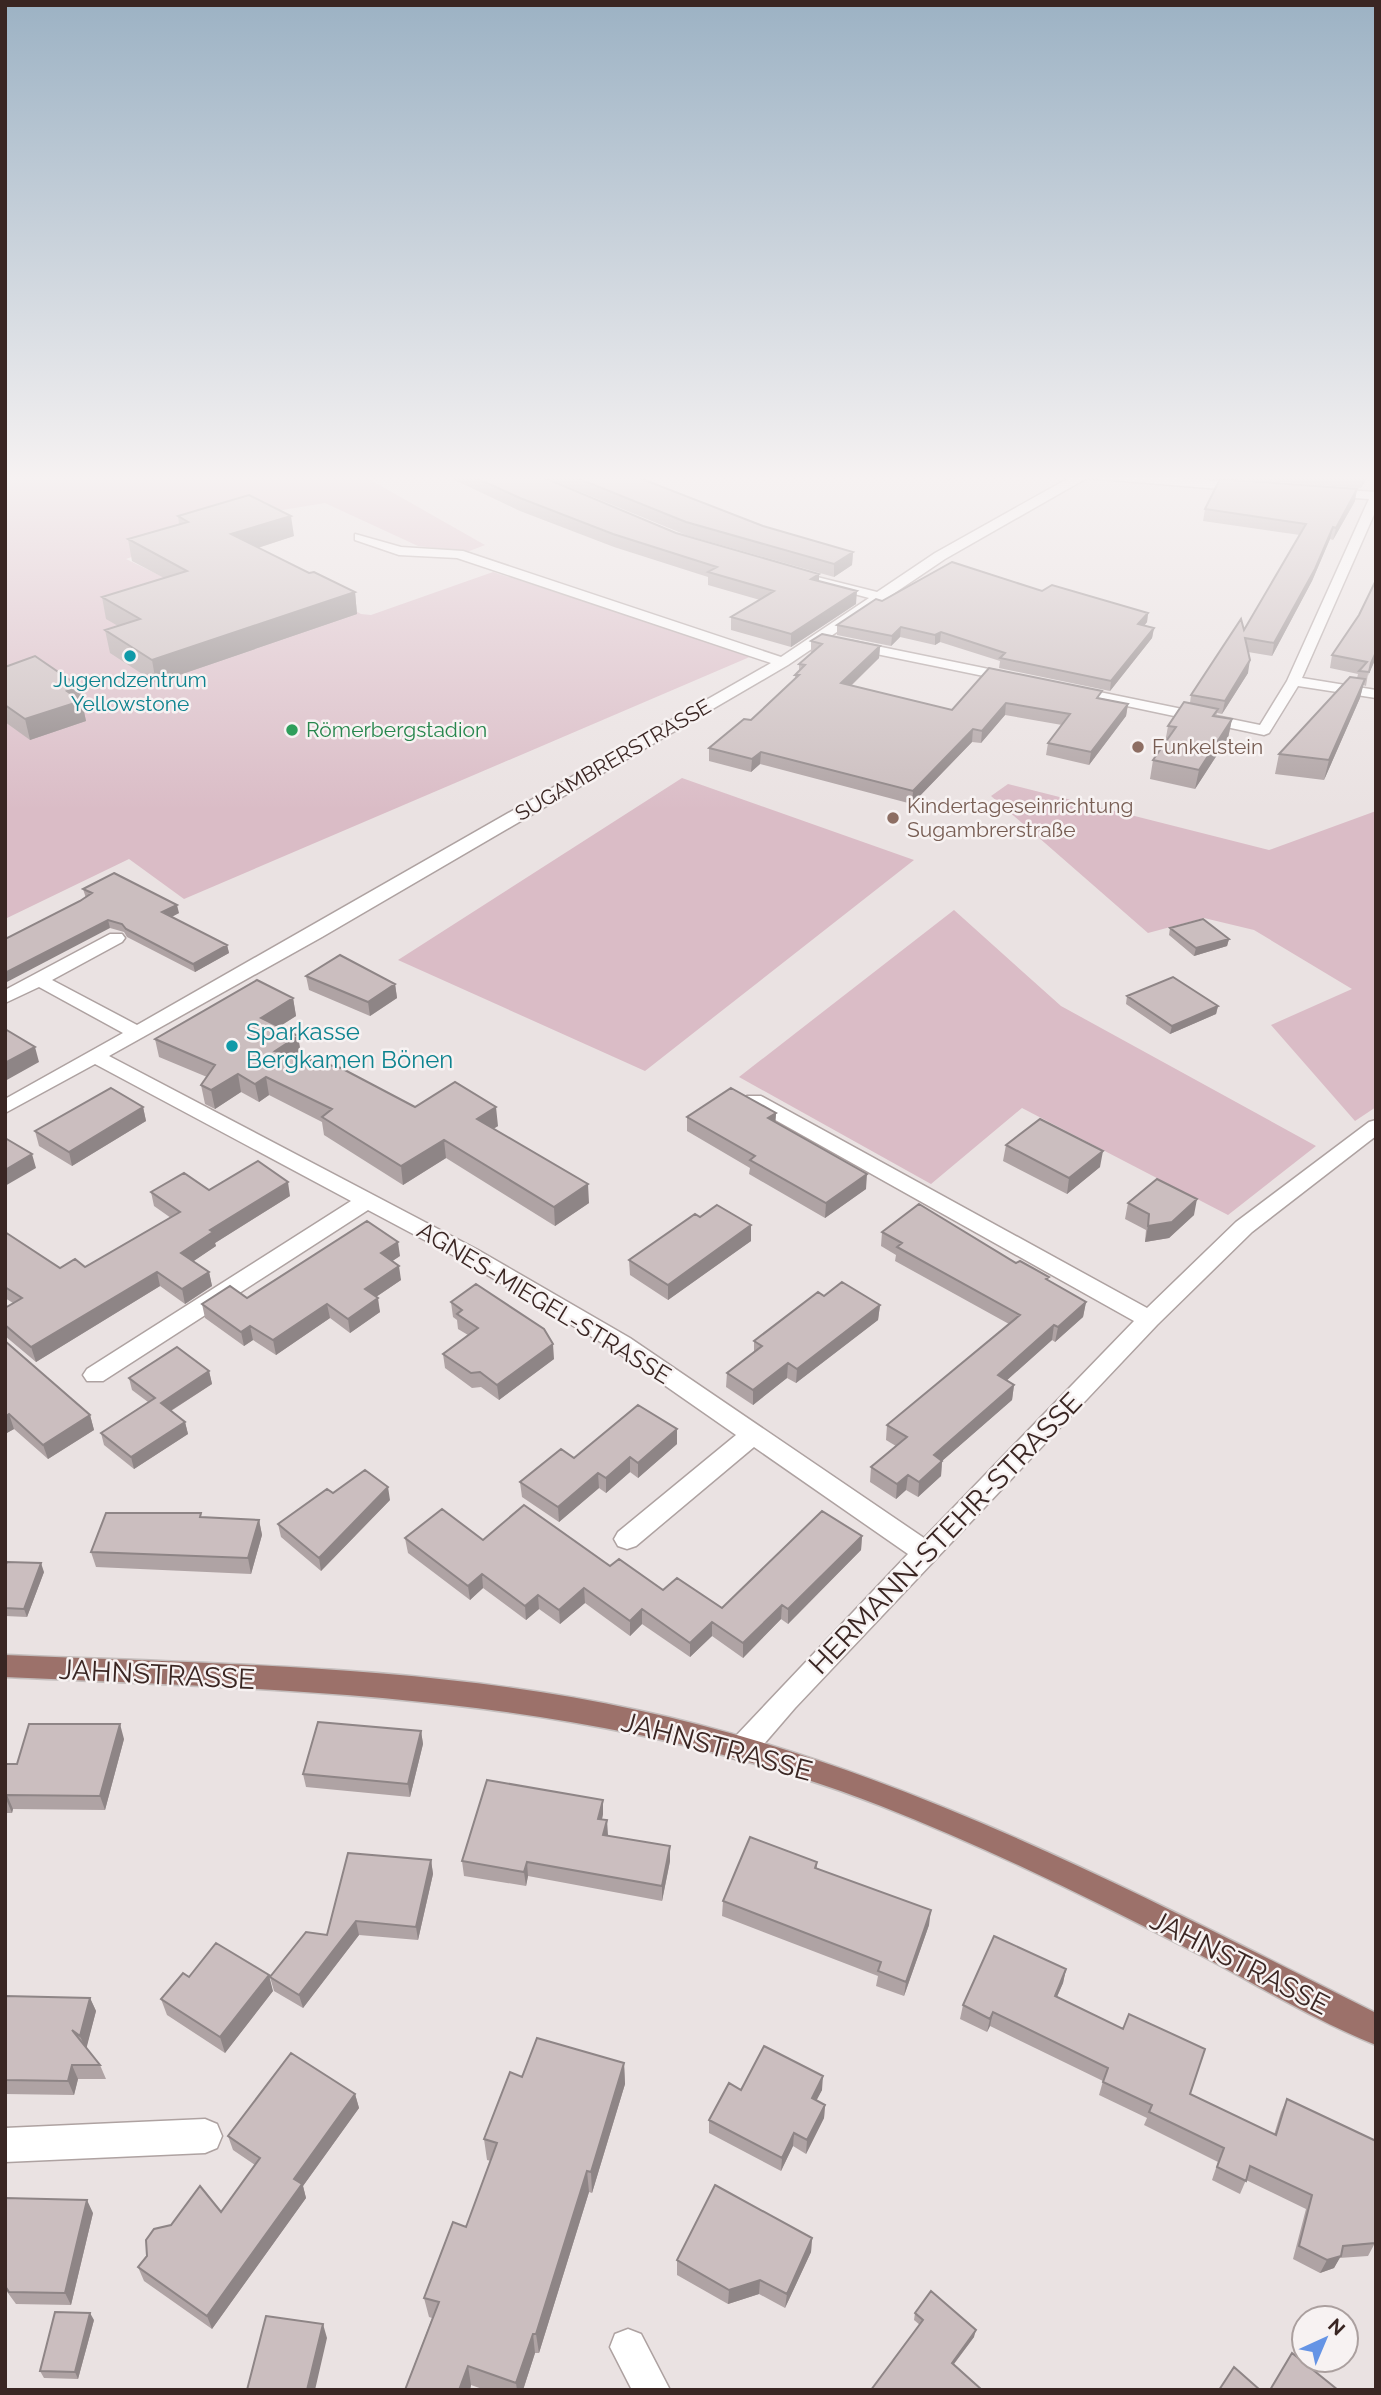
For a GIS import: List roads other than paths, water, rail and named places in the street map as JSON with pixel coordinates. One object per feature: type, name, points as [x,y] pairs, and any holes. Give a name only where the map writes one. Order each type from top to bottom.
[{"type":"main road","name":"JAHNSTRASSE","points":[[5,1666],[368,1685],[480,1696],[596,1713],[743,1749],[928,1812],[1100,1891],[1376,2030]]},
{"type":"street","points":[[554,586],[783,662]]},
{"type":"street","points":[[839,586],[879,597]]},
{"type":"street","name":"SUGAMBRERSTRASSE","points":[[5,1107],[316,933],[783,662],[896,586]]},
{"type":"street","points":[[1062,688],[1264,730],[1294,681],[1336,586]]},
{"type":"street","points":[[819,638],[1035,682]]},
{"type":"street","points":[[1294,681],[1376,694]]},
{"type":"street","points":[[5,998],[116,938]]},
{"type":"street","points":[[39,980],[135,1032]]},
{"type":"street","name":"AGNES-MIEGEL-STRASSE","points":[[94,1056],[470,1255],[622,1343],[927,1554]]},
{"type":"street","points":[[754,1100],[1149,1319]]},
{"type":"street","name":"HERMANN-STEHR-STRASSE","points":[[743,1749],[785,1700],[1149,1319],[1244,1227],[1376,1126]]},
{"type":"street","points":[[95,1375],[368,1200]]},
{"type":"street","points":[[627,1539],[753,1434]]},
{"type":"street","points":[[5,2145],[205,2136]]},
{"type":"street","points":[[628,2347],[652,2390]]},
{"type":"place","name":"Jugendzentrum Yellowstone","points":[[130,656]]},
{"type":"place","name":"Römerbergstadion","points":[[292,730]]},
{"type":"place","name":"Funkelstein","points":[[1138,747]]},
{"type":"place","name":"Kindertageseinrichtung Sugambrerstraße","points":[[893,818]]},
{"type":"place","name":"Sparkasse Bergkamen Bönen","points":[[232,1046]]}]
